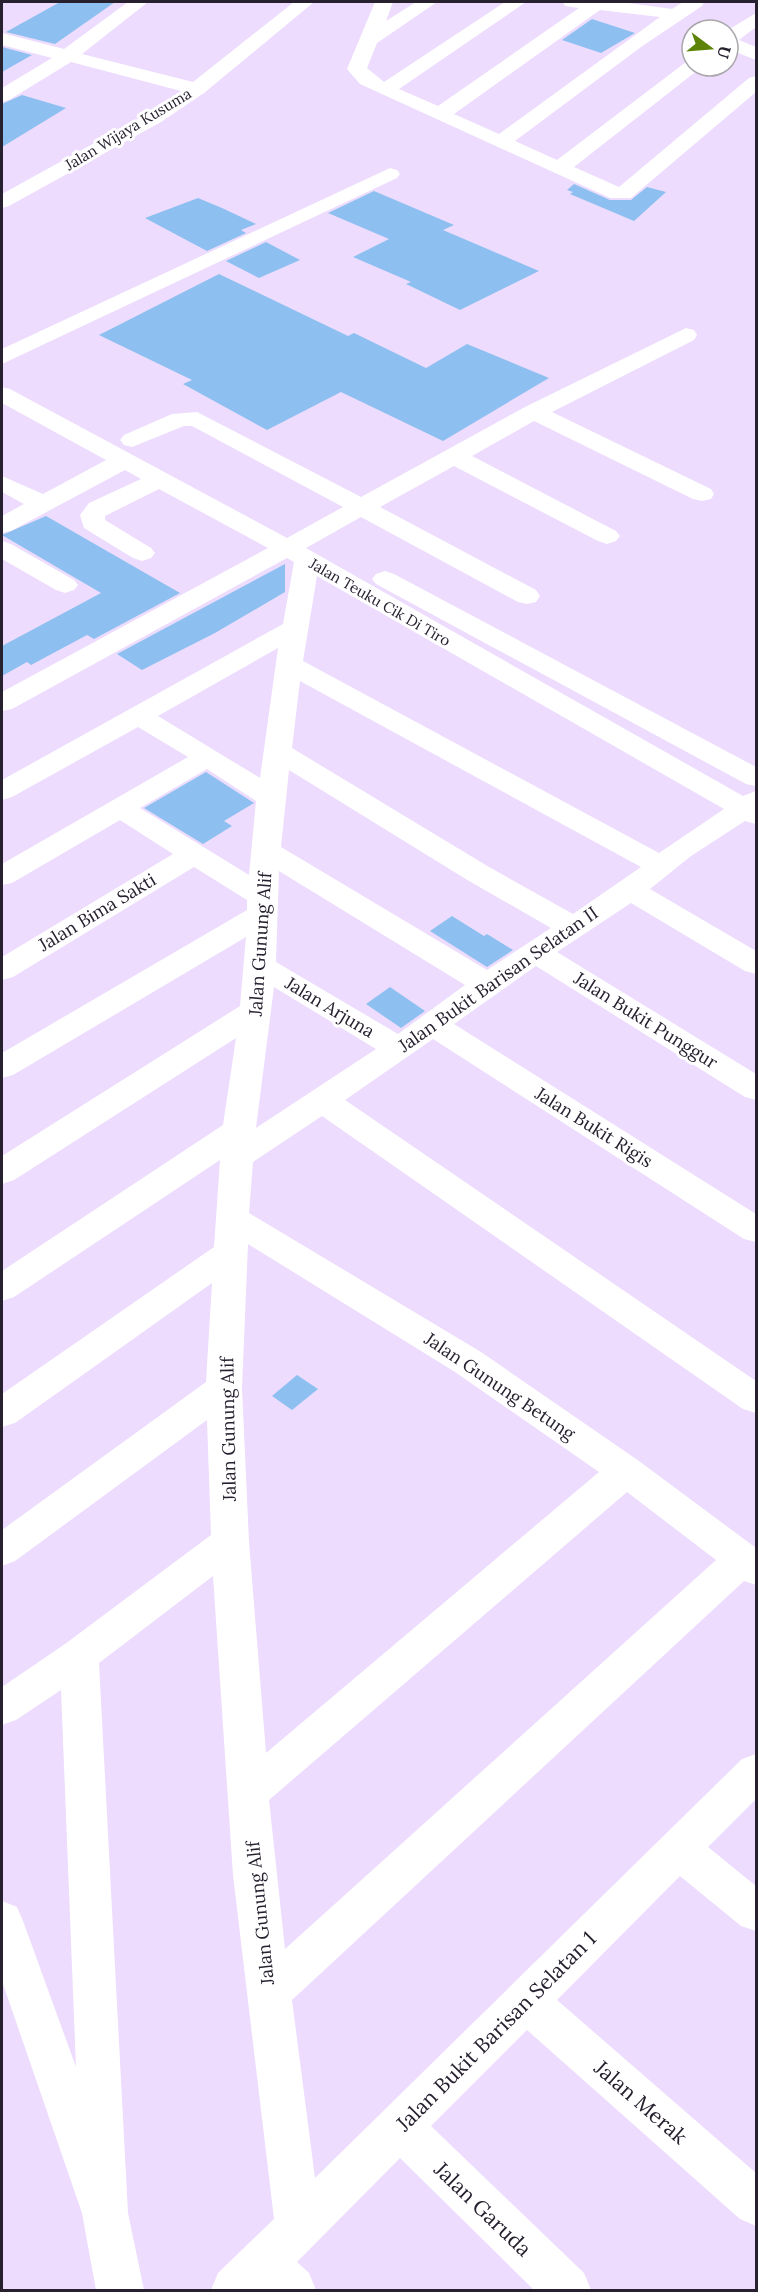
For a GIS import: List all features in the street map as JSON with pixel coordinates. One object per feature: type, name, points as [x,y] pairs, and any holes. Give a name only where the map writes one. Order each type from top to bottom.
[{"type":"street","points":[[2,96],[66,57],[139,2]]},
{"type":"street","name":"Jalan Wijaya Kusuma","points":[[2,202],[154,118],[197,89],[305,2]]},
{"type":"street","points":[[384,2],[357,69],[366,80],[439,116],[617,194],[624,194],[756,82]]},
{"type":"street","points":[[366,42],[428,2]]},
{"type":"street","points":[[385,90],[516,2]]},
{"type":"street","points":[[571,2],[659,11],[674,16]]},
{"type":"street","points":[[501,142],[694,2]]},
{"type":"street","points":[[439,116],[594,6]]},
{"type":"street","points":[[740,32],[756,19]]},
{"type":"street","points":[[2,39],[197,89]]},
{"type":"street","points":[[740,47],[756,54]]},
{"type":"street","points":[[558,169],[680,76]]},
{"type":"street","points":[[2,357],[390,174]]},
{"type":"street","points":[[2,703],[300,549],[360,508],[533,412],[651,357],[686,334]]},
{"type":"street","name":"Jalan Teuku Cik Di Tiro","points":[[2,370],[129,450],[753,808]]},
{"type":"street","name":"Jalan Teuku Cik Di Tiro","points":[[2,394],[129,450],[160,479],[756,778]]},
{"type":"street","points":[[533,412],[702,494]]},
{"type":"street","points":[[2,526],[180,419],[197,419],[527,596]]},
{"type":"street","points":[[454,456],[607,536]]},
{"type":"street","points":[[142,553],[93,522],[92,515],[98,508],[160,479]]},
{"type":"street","points":[[2,483],[41,503]]},
{"type":"street","points":[[2,549],[65,585]]},
{"type":"street","name":"Jalan Gunung Alif","points":[[298,2226],[254,1875],[230,1542],[224,1388],[239,1144],[261,966],[271,798],[295,628],[300,549]]},
{"type":"street","points":[[2,791],[139,717],[295,628]]},
{"type":"street","points":[[289,664],[425,735],[661,866]]},
{"type":"street","points":[[139,717],[208,757],[271,798]]},
{"type":"street","points":[[279,752],[479,874],[573,927]]},
{"type":"street","points":[[2,876],[208,757]]},
{"type":"street","points":[[2,1067],[263,905],[193,855],[120,808]]},
{"type":"street","name":"Jalan Bukit Barisan Selatan II","points":[[2,1288],[239,1144],[322,1100],[399,1049],[487,984],[630,890],[661,866],[753,808]]},
{"type":"street","points":[[267,851],[487,984]]},
{"type":"street","name":"Jalan Bima Sakti","points":[[2,970],[193,855]]},
{"type":"street","points":[[630,890],[756,964]]},
{"type":"street","name":"Jalan Bukit Punggur","points":[[535,952],[756,1089]]},
{"type":"street","name":"Jalan Arjuna","points":[[261,966],[399,1049]]},
{"type":"street","points":[[2,1172],[256,1010]]},
{"type":"street","name":"Jalan Bukit Rigis","points":[[432,1024],[756,1230]]},
{"type":"street","points":[[322,1100],[756,1398]]},
{"type":"street","points":[[2,1413],[232,1235]]},
{"type":"street","name":"Jalan Gunung Betung","points":[[232,1235],[468,1362],[626,1471],[749,1564]]},
{"type":"street","points":[[2,1550],[224,1388]]},
{"type":"street","points":[[248,1793],[626,1471]]},
{"type":"street","points":[[2,1708],[79,1656],[230,1542]]},
{"type":"street","points":[[268,1993],[749,1564]]},
{"type":"street","points":[[79,1656],[105,2213],[120,2290]]},
{"type":"street","name":"Jalan Bukit Barisan Selatan 1","points":[[264,2281],[298,2226],[756,1772]]},
{"type":"street","points":[[679,1849],[756,1912]]},
{"type":"street","points":[[2,1921],[105,2213]]},
{"type":"street","name":"Jalan Merak","points":[[526,2001],[756,2203]]},
{"type":"street","name":"Jalan Garuda","points":[[400,2127],[567,2290]]},
{"type":"building","points":[[60,2],[115,2],[55,44],[6,32]]},
{"type":"building","points":[[592,19],[635,33],[601,53],[562,40]]},
{"type":"building","points":[[2,47],[32,55],[2,72]]},
{"type":"building","points":[[22,95],[66,108],[2,147],[2,104]]},
{"type":"building","points":[[574,184],[610,200],[631,200],[647,187],[666,192],[634,221],[570,194],[573,192],[567,190]]},
{"type":"building","points":[[374,191],[454,225],[443,230],[539,271],[460,310],[406,284],[411,282],[353,257],[389,239],[328,213]]},
{"type":"building","points":[[198,198],[256,224],[241,230],[246,233],[207,251],[145,218]]},
{"type":"building","points":[[266,242],[300,260],[259,278],[226,261]]},
{"type":"building","points":[[219,274],[348,336],[354,333],[426,368],[467,344],[549,378],[443,441],[341,392],[267,430],[183,384],[192,380],[99,335]]},
{"type":"building","points":[[46,516],[180,593],[94,639],[87,635],[31,665],[27,662],[2,676],[2,646],[101,593],[2,535]]},
{"type":"building","points":[[285,564],[285,592],[215,633],[142,670],[117,654]]},
{"type":"building","points":[[206,772],[254,803],[224,821],[232,826],[203,844],[144,808]]},
{"type":"building","points":[[452,916],[484,936],[487,934],[513,950],[487,967],[430,931]]},
{"type":"building","points":[[390,987],[425,1011],[401,1028],[366,1004]]},
{"type":"building","points":[[297,1375],[318,1389],[292,1410],[272,1396]]}]
